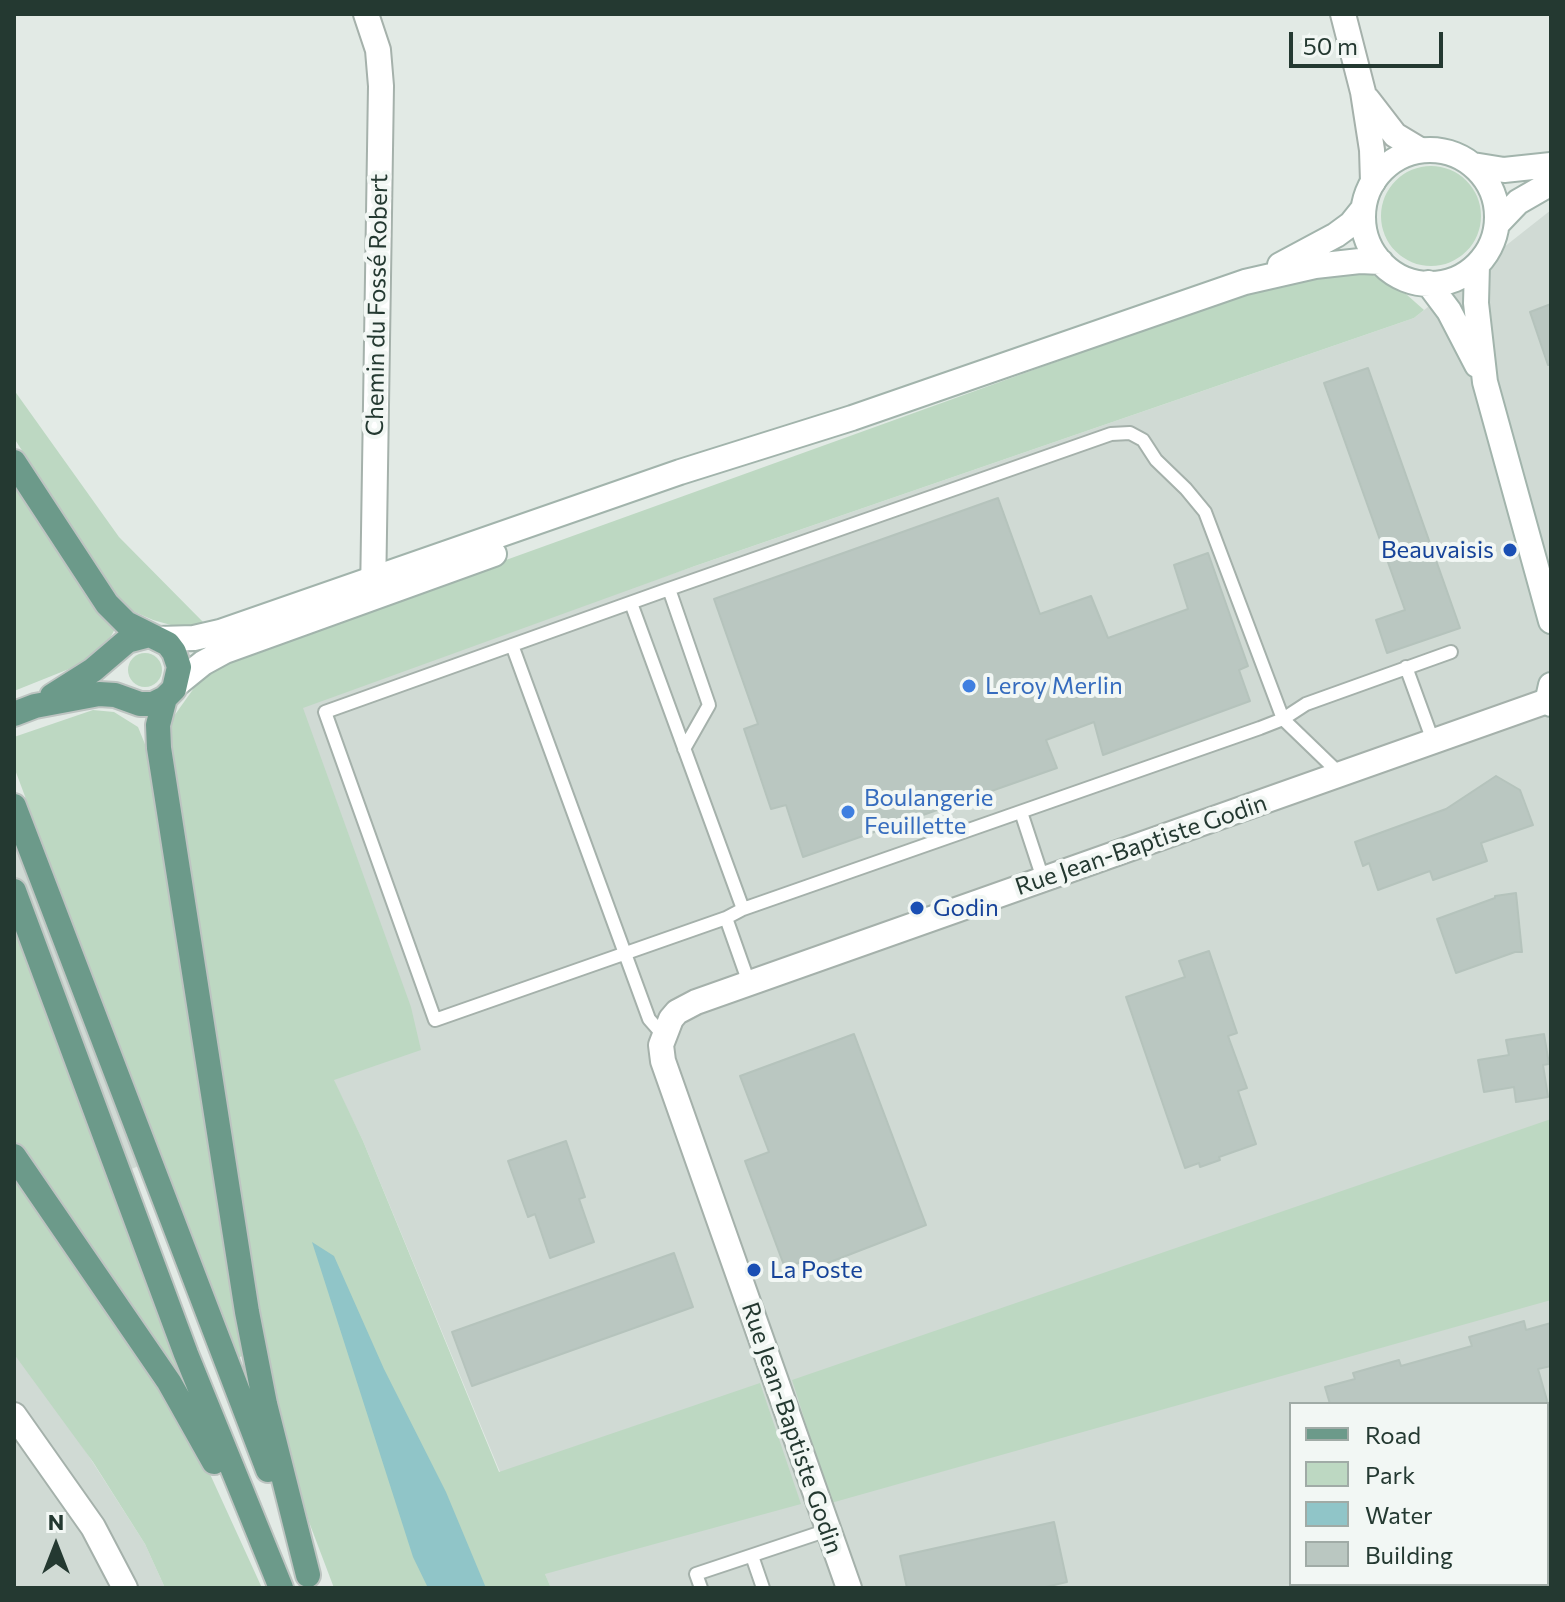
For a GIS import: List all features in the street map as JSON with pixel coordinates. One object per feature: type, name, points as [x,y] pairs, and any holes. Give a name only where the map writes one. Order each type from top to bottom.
[{"type":"main road","points":[[14,462],[100,596],[119,617],[172,649],[178,661],[158,725],[160,756],[247,1312],[265,1404],[311,1581]]},
{"type":"main road","points":[[24,710],[83,677],[130,639],[153,637]]},
{"type":"main road","points":[[117,650],[111,675],[125,698]]},
{"type":"main road","points":[[24,710],[99,694],[153,704],[171,691]]},
{"type":"main road","points":[[14,806],[311,1581]]},
{"type":"main road","points":[[14,891],[190,1366],[280,1588]]},
{"type":"main road","points":[[14,1156],[183,1403],[256,1549],[280,1588]]},
{"type":"street","name":"Chemin du Fossé Robert","points":[[366,14],[378,50],[381,86],[373,589]]},
{"type":"street","points":[[1245,282],[1336,235],[1351,224],[1363,209],[1373,182],[1372,150],[1363,92],[1343,14]]},
{"type":"street","points":[[1363,92],[1388,128],[1420,150]]},
{"type":"street","points":[[1373,182],[1393,161],[1420,150],[1448,152],[1473,165],[1504,170],[1551,165]]},
{"type":"street","points":[[1363,209],[1367,238],[1381,262],[1402,277],[1428,283],[1454,279],[1477,265],[1488,250],[1497,224],[1496,205],[1490,187],[1473,165]]},
{"type":"street","points":[[1497,224],[1518,202],[1551,183]]},
{"type":"street","points":[[153,637],[210,635],[373,589],[782,448],[852,418],[1245,282],[1315,266],[1381,262]]},
{"type":"street","points":[[1477,265],[1476,303],[1485,382],[1551,621]]},
{"type":"street","points":[[1428,283],[1449,311],[1485,382]]},
{"type":"street","points":[[171,691],[209,659],[373,589]]},
{"type":"street","name":"Rue Jean-Baptiste Godin","points":[[849,1588],[663,1061],[661,1045],[671,1019],[685,1007],[749,983],[1433,741],[1551,696]]},
{"type":"street","points":[[14,1415],[93,1527],[125,1588]]},
{"type":"lane","points":[[1340,774],[1283,719],[1205,512],[1156,460],[1143,440],[1130,433],[1111,434],[325,712],[435,1020],[1283,719],[1306,704],[1451,652]]},
{"type":"lane","points":[[669,589],[709,705],[684,749]]},
{"type":"lane","points":[[631,603],[743,909]]},
{"type":"lane","points":[[512,645],[649,1019],[663,1035]]},
{"type":"lane","points":[[1406,667],[1433,741]]},
{"type":"lane","points":[[1021,812],[1043,879]]},
{"type":"lane","points":[[726,918],[749,983]]},
{"type":"lane","points":[[701,1588],[696,1574],[828,1530]]},
{"type":"lane","points":[[752,1556],[763,1588]]},
{"type":"shaded area","points":[[1551,210],[1551,1588],[551,1588],[363,1141],[333,1080],[14,1221],[14,801],[1414,318]]},
{"type":"shaded area","points":[[14,1339],[145,1544],[165,1588],[14,1588]]},
{"type":"green space","points":[[1431,166],[1450,170],[1466,181],[1477,197],[1481,216],[1477,235],[1466,251],[1450,262],[1431,266],[1412,262],[1396,251],[1385,235],[1381,216],[1385,197],[1396,181],[1412,170]]},
{"type":"green space","points":[[1364,270],[1406,294],[1424,310],[1414,318],[695,566],[303,708],[411,1007],[421,1050],[334,1080],[363,1141],[499,1472],[760,1383],[801,1504],[545,1574],[551,1588],[334,1588],[309,1522],[262,1366],[166,736],[174,716],[209,667],[1269,285]]},
{"type":"green space","points":[[14,390],[119,537],[205,624],[178,627],[121,606],[14,438]]},
{"type":"green space","points":[[14,482],[52,542],[116,627],[97,652],[74,667],[14,691]]},
{"type":"green space","points":[[145,653],[157,658],[162,670],[157,682],[145,687],[133,682],[128,670],[133,658]]},
{"type":"green space","points":[[93,710],[114,712],[138,727],[149,754],[246,1354],[236,1359],[14,767],[14,737]]},
{"type":"green space","points":[[14,927],[195,1402],[14,1142]]},
{"type":"green space","points":[[1551,1119],[1551,1300],[831,1503],[792,1380]]},
{"type":"green space","points":[[14,1170],[188,1426],[262,1588],[165,1588],[145,1544],[93,1462],[14,1354]]},
{"type":"water","points":[[312,1242],[334,1256],[384,1369],[446,1492],[486,1588],[428,1588],[413,1557]]},
{"type":"building","points":[[1551,304],[1551,364],[1548,365],[1530,312]]},
{"type":"building","points":[[1368,368],[1460,628],[1387,653],[1376,620],[1405,610],[1324,383]]},
{"type":"building","name":"Leroy Merlin","points":[[998,498],[1040,614],[1091,596],[1108,638],[1188,609],[1174,565],[1208,553],[1248,666],[1239,670],[1250,701],[1103,755],[1094,722],[1046,740],[1057,768],[803,857],[786,805],[771,809],[744,729],[758,724],[714,599]]},
{"type":"building","points":[[1496,776],[1520,790],[1533,825],[1481,843],[1487,861],[1433,880],[1430,871],[1378,890],[1369,863],[1363,866],[1355,842],[1446,809]]},
{"type":"building","points":[[1516,893],[1522,952],[1456,973],[1437,919],[1495,896]]},
{"type":"building","points":[[1209,951],[1237,1033],[1228,1036],[1247,1088],[1238,1091],[1256,1144],[1200,1167],[1199,1163],[1185,1168],[1126,997],[1185,977],[1179,961]]},
{"type":"building","points":[[854,1034],[926,1225],[812,1269],[809,1259],[785,1268],[745,1161],[769,1152],[740,1076]]},
{"type":"building","points":[[1544,1034],[1549,1064],[1543,1065],[1548,1097],[1516,1102],[1514,1087],[1484,1092],[1478,1060],[1509,1055],[1506,1040]]},
{"type":"building","points":[[566,1141],[585,1197],[579,1199],[594,1242],[550,1258],[535,1214],[528,1217],[508,1161]]},
{"type":"building","points":[[674,1253],[693,1307],[472,1386],[452,1332]]},
{"type":"building","points":[[1524,1321],[1526,1330],[1551,1323],[1551,1366],[1538,1369],[1547,1402],[1329,1402],[1325,1387],[1355,1379],[1353,1373],[1399,1360],[1401,1366],[1472,1346],[1469,1337]]},
{"type":"building","points":[[1054,1522],[1067,1582],[1041,1588],[907,1588],[900,1556]]},
{"type":"place","name":"Beauvaisis","points":[[1510,550]]},
{"type":"place","name":"Leroy Merlin","points":[[969,686]]},
{"type":"place","name":"Boulangerie Feuillette","points":[[848,812]]},
{"type":"place","name":"Godin","points":[[917,908]]},
{"type":"place","name":"La Poste","points":[[754,1270]]}]
